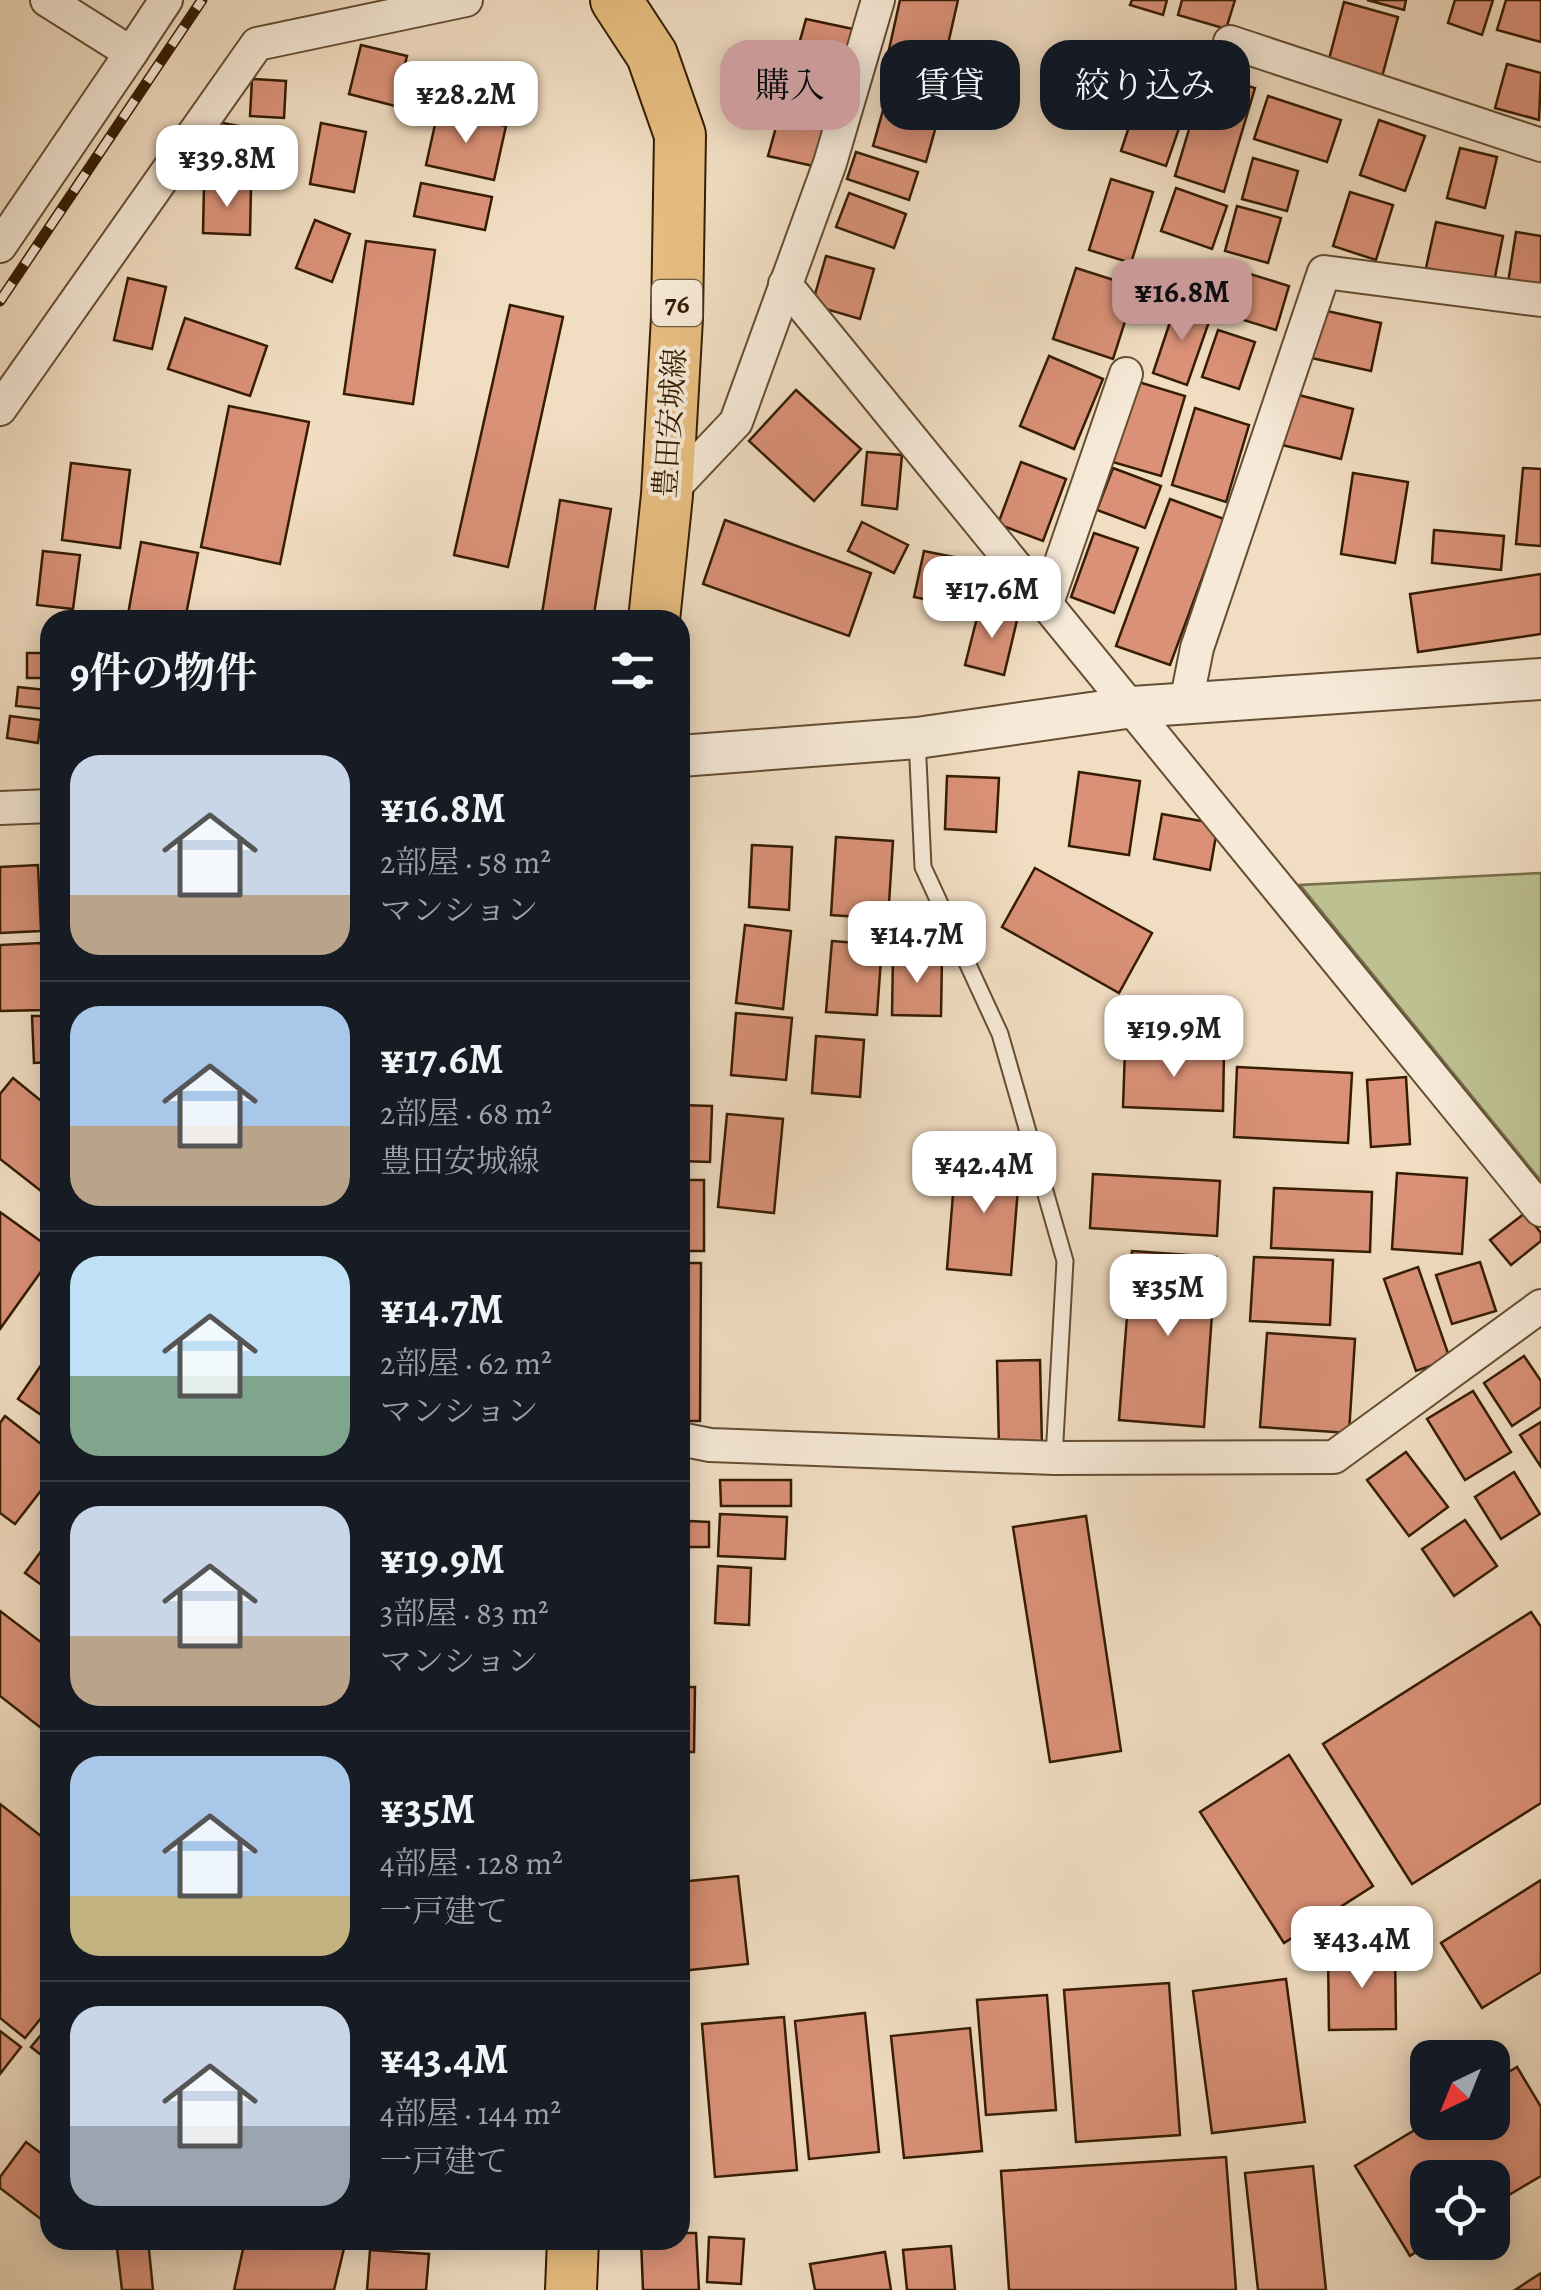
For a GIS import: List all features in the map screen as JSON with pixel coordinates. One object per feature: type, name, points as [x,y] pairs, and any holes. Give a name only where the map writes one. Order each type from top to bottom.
[{"type":"main road","name":"豊田安城線","points":[[616,0],[652,55],[680,136],[677,318],[655,610]]},
{"type":"main road","points":[[571,2290],[573,2250]]},
{"type":"street","points":[[47,0],[131,53]]},
{"type":"street","points":[[0,246],[166,0]]},
{"type":"street","points":[[0,409],[257,44],[466,0]]},
{"type":"street","points":[[666,495],[736,422],[830,162],[878,0]]},
{"type":"street","points":[[1250,49],[1541,145]]},
{"type":"street","points":[[1186,704],[1197,648],[1324,272],[1541,300]]},
{"type":"street","points":[[784,284],[1541,1210]]},
{"type":"street","points":[[1047,604],[1126,374]]},
{"type":"street","points":[[690,755],[917,738],[1133,708],[1541,679]]},
{"type":"street","points":[[0,808],[40,806]]},
{"type":"street","points":[[690,1440],[710,1445],[1054,1458],[1334,1458],[1541,1306]]},
{"type":"lane","points":[[917,738],[922,866],[1000,1034],[1064,1262],[1054,1458]]},
{"type":"green space","points":[[1541,873],[1541,1181],[1300,885]]},
{"type":"building","points":[[900,0],[958,0],[949,40],[891,40]]},
{"type":"building","points":[[1132,0],[1167,0],[1163,15],[1130,5]]},
{"type":"building","points":[[1182,0],[1235,0],[1226,29],[1178,15]]},
{"type":"building","points":[[1367,0],[1406,0],[1404,10]]},
{"type":"building","points":[[1455,0],[1493,0],[1482,35],[1448,23]]},
{"type":"building","points":[[1506,0],[1541,0],[1541,42],[1497,30]]},
{"type":"building","points":[[1344,2],[1398,17],[1382,77],[1328,63]]},
{"type":"building","points":[[806,19],[853,29],[850,40],[800,40]]},
{"type":"building","points":[[361,45],[407,56],[395,106],[349,94]]},
{"type":"building","points":[[1507,64],[1541,73],[1539,120],[1495,108]]},
{"type":"building","points":[[252,79],[286,81],[284,118],[250,116]]},
{"type":"building","points":[[1268,96],[1341,120],[1327,162],[1254,139]]},
{"type":"building","points":[[438,111],[506,126],[494,180],[426,165]]},
{"type":"building","points":[[1379,120],[1425,136],[1405,191],[1360,175]]},
{"type":"building","points":[[213,121],[264,131],[256,170],[206,159]]},
{"type":"building","points":[[880,121],[880,130],[935,130],[926,162],[873,146]]},
{"type":"building","points":[[321,123],[366,132],[354,192],[310,184]]},
{"type":"building","points":[[775,130],[827,130],[818,167],[768,156]]},
{"type":"building","points":[[1128,130],[1178,130],[1166,166],[1121,151]]},
{"type":"building","points":[[1189,130],[1242,130],[1224,192],[1175,176]]},
{"type":"building","points":[[1460,148],[1497,157],[1485,208],[1447,198]]},
{"type":"building","points":[[856,152],[918,172],[909,200],[847,179]]},
{"type":"building","points":[[1253,158],[1298,171],[1287,211],[1242,199]]},
{"type":"building","points":[[1111,179],[1153,192],[1131,263],[1089,250]]},
{"type":"building","points":[[421,183],[492,197],[485,230],[414,216]]},
{"type":"building","points":[[204,185],[251,187],[250,235],[203,233]]},
{"type":"building","points":[[1176,188],[1227,206],[1212,249],[1161,231]]},
{"type":"building","points":[[1350,192],[1393,205],[1376,260],[1333,246]]},
{"type":"building","points":[[849,193],[906,214],[894,248],[836,227]]},
{"type":"building","points":[[1237,206],[1281,218],[1268,263],[1225,251]]},
{"type":"building","points":[[315,220],[350,234],[332,282],[296,268]]},
{"type":"building","points":[[1436,222],[1503,236],[1494,282],[1426,268]]},
{"type":"building","points":[[1516,232],[1541,236],[1541,295],[1507,289]]},
{"type":"building","points":[[366,241],[435,250],[413,404],[344,394]]},
{"type":"building","points":[[826,256],[874,269],[860,319],[812,305]]},
{"type":"building","points":[[1076,268],[1136,287],[1113,359],[1053,339]]},
{"type":"building","points":[[1237,270],[1289,286],[1276,330],[1224,314]]},
{"type":"building","points":[[128,278],[166,287],[152,349],[114,340]]},
{"type":"building","points":[[1176,304],[1211,316],[1187,385],[1153,373]]},
{"type":"building","points":[[510,305],[563,317],[508,567],[454,555]]},
{"type":"building","points":[[1318,309],[1381,323],[1371,371],[1307,357]]},
{"type":"building","points":[[185,318],[267,346],[250,396],[168,369]]},
{"type":"building","points":[[1218,330],[1255,342],[1239,389],[1202,377]]},
{"type":"building","points":[[1049,356],[1103,379],[1074,449],[1020,426]]},
{"type":"building","points":[[1132,380],[1185,396],[1161,476],[1109,461]]},
{"type":"building","points":[[796,390],[861,449],[814,501],[749,441]]},
{"type":"building","points":[[1291,393],[1353,409],[1341,459],[1278,444]]},
{"type":"building","points":[[229,406],[309,422],[280,564],[201,547]]},
{"type":"building","points":[[1195,408],[1249,425],[1226,502],[1172,485]]},
{"type":"building","points":[[867,452],[902,455],[897,509],[862,505]]},
{"type":"building","points":[[1021,462],[1066,479],[1043,541],[998,524]]},
{"type":"building","points":[[71,463],[130,470],[120,548],[62,540]]},
{"type":"building","points":[[1113,468],[1161,486],[1145,528],[1097,510]]},
{"type":"building","points":[[1523,468],[1541,469],[1541,546],[1516,544]]},
{"type":"building","points":[[1353,473],[1408,482],[1395,563],[1341,554]]},
{"type":"building","points":[[1170,499],[1224,519],[1170,665],[1116,646]]},
{"type":"building","points":[[560,500],[611,509],[595,610],[543,610]]},
{"type":"building","points":[[725,520],[871,573],[849,636],[703,584]]},
{"type":"building","points":[[862,522],[908,545],[894,573],[848,551]]},
{"type":"building","points":[[1434,530],[1504,536],[1501,570],[1432,563]]},
{"type":"building","points":[[1094,533],[1138,548],[1114,613],[1071,597]]},
{"type":"building","points":[[141,542],[198,553],[187,610],[129,610]]},
{"type":"building","points":[[43,551],[80,555],[73,609],[37,605]]},
{"type":"building","points":[[924,551],[973,561],[964,607],[914,597]]},
{"type":"building","points":[[1541,574],[1541,634],[1418,652],[1410,594]]},
{"type":"building","points":[[980,606],[1018,616],[1004,675],[965,665]]},
{"type":"building","points":[[27,653],[40,653],[40,678],[27,678]]},
{"type":"building","points":[[18,687],[40,689],[40,708],[16,706]]},
{"type":"building","points":[[10,716],[40,720],[38,743],[7,738]]},
{"type":"building","points":[[1079,772],[1140,781],[1129,855],[1069,846]]},
{"type":"building","points":[[947,776],[999,778],[996,832],[945,829]]},
{"type":"building","points":[[1162,814],[1218,824],[1210,870],[1154,859]]},
{"type":"building","points":[[836,837],[893,841],[888,919],[831,915]]},
{"type":"building","points":[[752,845],[792,847],[789,910],[749,907]]},
{"type":"building","points":[[38,865],[40,931],[0,933],[0,867]]},
{"type":"building","points":[[1035,868],[1152,933],[1119,993],[1002,927]]},
{"type":"building","points":[[745,925],[791,931],[783,1009],[736,1003]]},
{"type":"building","points":[[832,941],[882,945],[877,1015],[826,1012]]},
{"type":"building","points":[[40,943],[40,1010],[0,1011],[0,945]]},
{"type":"building","points":[[893,955],[942,956],[941,1016],[892,1015]]},
{"type":"building","points":[[736,1013],[792,1018],[786,1080],[731,1075]]},
{"type":"building","points":[[32,1016],[40,1016],[40,1063],[34,1063]]},
{"type":"building","points":[[816,1036],[864,1040],[860,1097],[812,1093]]},
{"type":"building","points":[[1125,1049],[1224,1052],[1223,1111],[1123,1107]]},
{"type":"building","points":[[1237,1067],[1352,1073],[1348,1143],[1234,1137]]},
{"type":"building","points":[[1406,1077],[1410,1144],[1371,1147],[1367,1080]]},
{"type":"building","points":[[13,1078],[40,1100],[40,1190],[0,1159],[0,1094]]},
{"type":"building","points":[[690,1105],[712,1106],[710,1162],[690,1161]]},
{"type":"building","points":[[727,1114],[783,1119],[774,1213],[718,1207]]},
{"type":"building","points":[[956,1157],[1020,1163],[1011,1275],[947,1269]]},
{"type":"building","points":[[1397,1173],[1467,1178],[1462,1254],[1392,1249]]},
{"type":"building","points":[[1093,1174],[1220,1181],[1217,1236],[1090,1228]]},
{"type":"building","points":[[690,1180],[704,1180],[704,1251],[690,1251]]},
{"type":"building","points":[[1274,1188],[1372,1192],[1370,1252],[1271,1248]]},
{"type":"building","points":[[0,1212],[40,1241],[40,1273],[0,1329]]},
{"type":"building","points":[[1525,1213],[1541,1233],[1541,1241],[1511,1265],[1490,1240]]},
{"type":"building","points":[[1132,1251],[1216,1257],[1204,1427],[1119,1420]]},
{"type":"building","points":[[1254,1257],[1333,1260],[1330,1325],[1250,1321]]},
{"type":"building","points":[[1480,1262],[1496,1311],[1452,1324],[1436,1275]]},
{"type":"building","points":[[690,1263],[701,1263],[700,1421],[690,1421]]},
{"type":"building","points":[[1418,1267],[1450,1359],[1416,1371],[1384,1279]]},
{"type":"building","points":[[1267,1333],[1355,1339],[1349,1433],[1260,1427]]},
{"type":"building","points":[[1524,1356],[1541,1381],[1541,1407],[1512,1426],[1484,1383]]},
{"type":"building","points":[[1040,1360],[1042,1447],[999,1448],[997,1361]]},
{"type":"building","points":[[40,1367],[40,1414],[18,1399]]},
{"type":"building","points":[[1473,1391],[1511,1452],[1465,1480],[1427,1419]]},
{"type":"building","points":[[5,1416],[40,1443],[40,1492],[15,1524],[0,1513],[0,1423]]},
{"type":"building","points":[[1541,1422],[1541,1467],[1520,1435]]},
{"type":"building","points":[[1406,1452],[1448,1507],[1409,1536],[1367,1480]]},
{"type":"building","points":[[1514,1472],[1540,1514],[1501,1539],[1475,1497]]},
{"type":"building","points":[[720,1480],[791,1480],[791,1506],[721,1506]]},
{"type":"building","points":[[720,1514],[787,1517],[785,1559],[718,1556]]},
{"type":"building","points":[[1086,1516],[1121,1751],[1050,1762],[1013,1527]]},
{"type":"building","points":[[1465,1520],[1497,1566],[1454,1596],[1422,1549]]},
{"type":"building","points":[[690,1521],[709,1522],[709,1547],[690,1547]]},
{"type":"building","points":[[40,1553],[40,1584],[25,1573]]},
{"type":"building","points":[[718,1566],[751,1568],[749,1625],[715,1623]]},
{"type":"building","points":[[0,1611],[40,1641],[40,1727],[0,1696]]},
{"type":"building","points":[[1531,1612],[1541,1627],[1541,1803],[1412,1884],[1323,1744]]},
{"type":"building","points":[[690,1687],[695,1687],[694,1752],[690,1752]]},
{"type":"building","points":[[1289,1755],[1373,1886],[1284,1943],[1200,1812]]},
{"type":"building","points":[[0,1804],[40,1835],[40,2019],[25,2038],[0,2018]]},
{"type":"building","points":[[738,1876],[748,1964],[690,1970],[690,1881]]},
{"type":"building","points":[[1541,1880],[1541,1972],[1482,2008],[1441,1943]]},
{"type":"building","points":[[1395,1952],[1396,2029],[1329,2030],[1328,1953]]},
{"type":"building","points":[[1286,1979],[1305,2122],[1212,2133],[1193,1991]]},
{"type":"building","points":[[1169,1983],[1180,2135],[1076,2142],[1064,1990]]},
{"type":"building","points":[[1047,1995],[1056,2110],[986,2115],[977,2000]]},
{"type":"building","points":[[865,2013],[879,2152],[809,2159],[795,2021]]},
{"type":"building","points":[[784,2017],[797,2170],[715,2177],[702,2024]]},
{"type":"building","points":[[970,2028],[982,2151],[904,2158],[891,2036]]},
{"type":"building","points":[[0,2031],[21,2047],[0,2074]]},
{"type":"building","points":[[40,2036],[40,2054],[31,2047]]},
{"type":"building","points":[[1517,2067],[1541,2107],[1541,2176],[1510,2194],[1510,2160],[1410,2160],[1410,2256],[1355,2166],[1410,2133],[1410,2140],[1510,2140],[1510,2071]]},
{"type":"building","points":[[26,2142],[40,2152],[40,2218],[0,2188],[0,2177]]},
{"type":"building","points":[[1226,2157],[1236,2290],[1009,2290],[1001,2171]]},
{"type":"building","points":[[1313,2166],[1326,2290],[1258,2290],[1245,2173]]},
{"type":"building","points":[[690,2233],[696,2233],[699,2290],[643,2290],[641,2250],[690,2250]]},
{"type":"building","points":[[709,2237],[744,2239],[741,2284],[707,2282]]},
{"type":"building","points":[[951,2246],[955,2290],[907,2290],[903,2250]]},
{"type":"building","points":[[117,2250],[149,2250],[153,2290],[122,2290]]},
{"type":"building","points":[[243,2250],[344,2250],[334,2290],[234,2290]]},
{"type":"building","points":[[370,2250],[429,2254],[426,2290],[367,2290]]},
{"type":"building","points":[[885,2252],[891,2290],[815,2290],[810,2264]]},
{"type":"building","points":[[1541,2273],[1541,2290],[1515,2290]]},
{"type":"railway","points":[[0,301],[202,0]]}]
